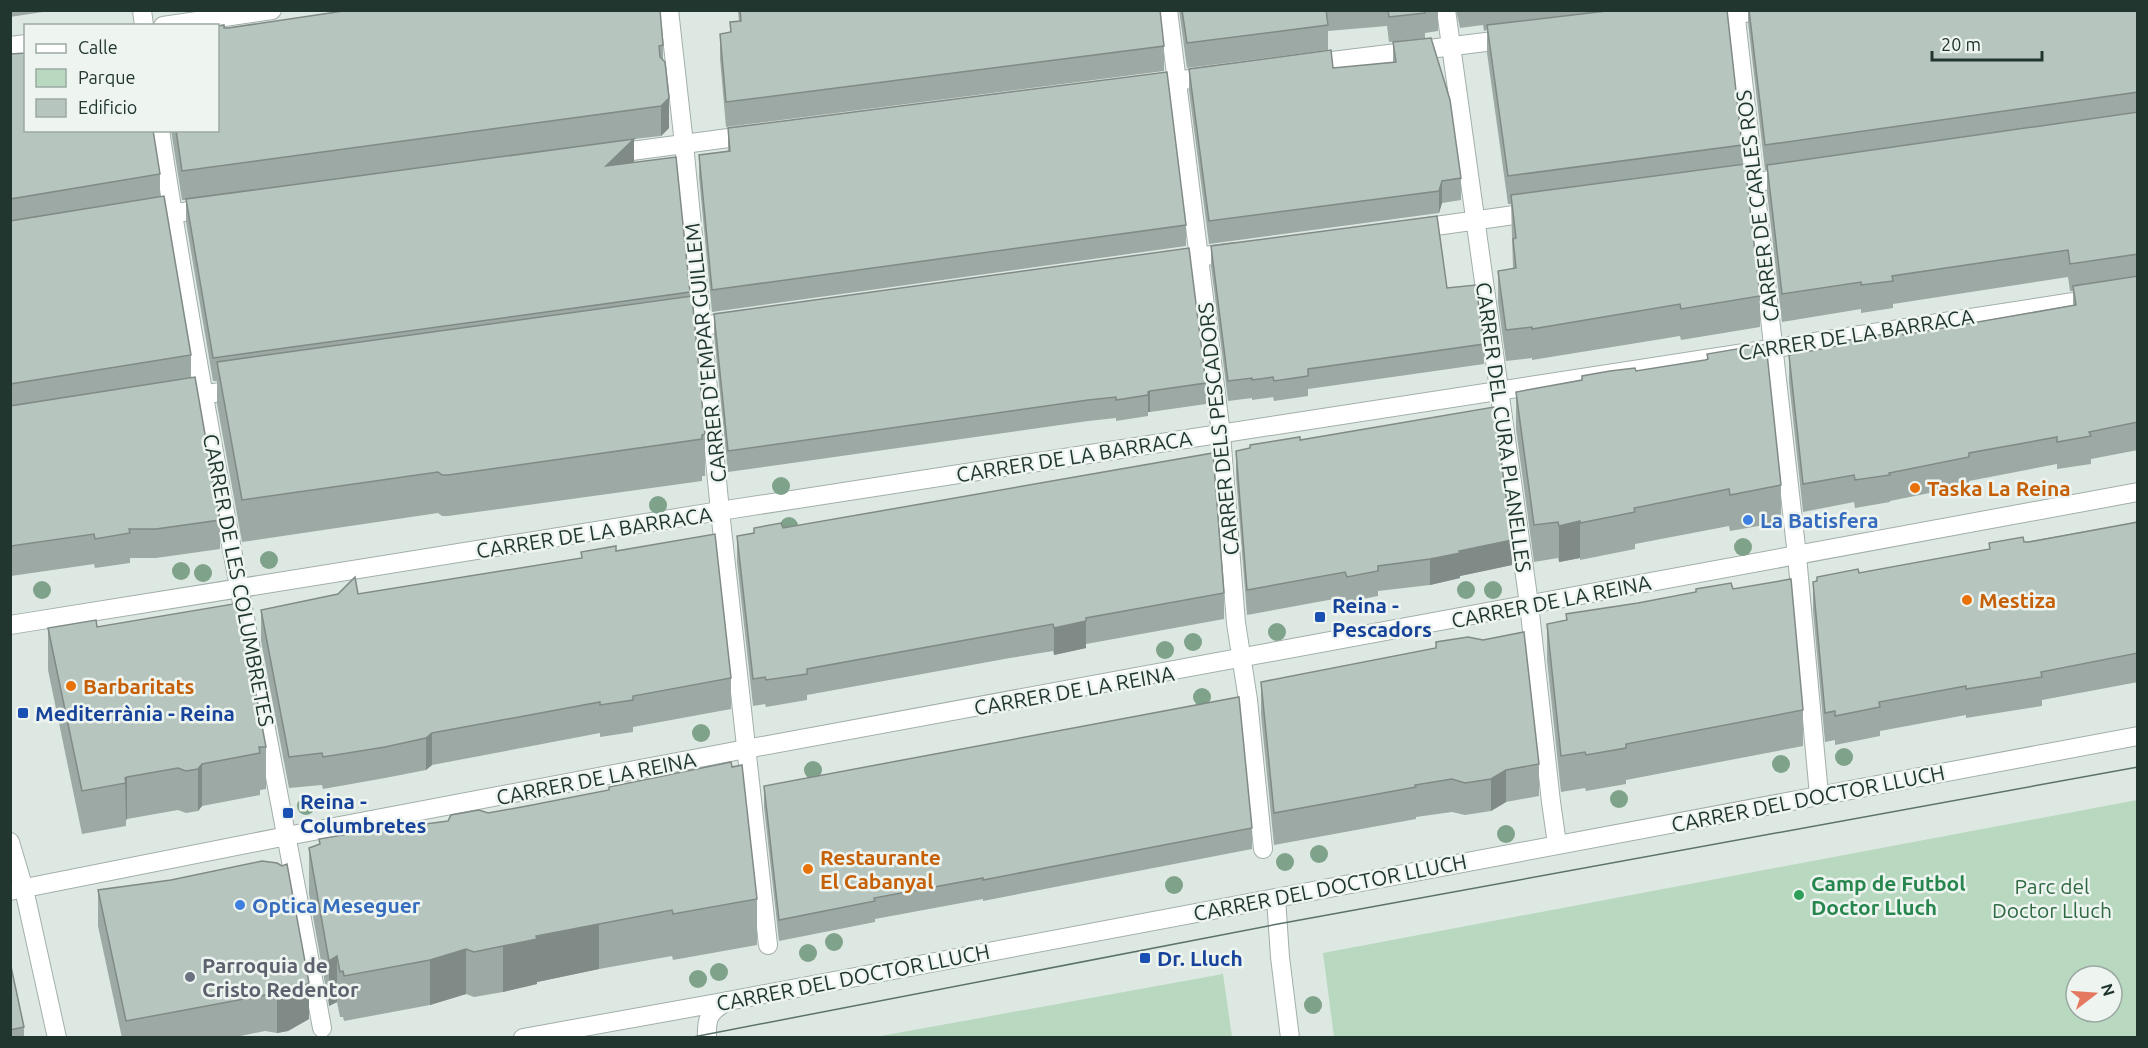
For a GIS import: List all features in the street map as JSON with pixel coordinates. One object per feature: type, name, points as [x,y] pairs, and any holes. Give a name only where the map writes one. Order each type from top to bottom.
[{"type":"street","points":[[177,24],[272,10]]},
{"type":"street","name":"CARRER D'EMPAR GUILLEM","points":[[669,10],[703,326],[720,511],[768,945]]},
{"type":"street","name":"CARRER DELS PESCADORS","points":[[1168,10],[1221,434],[1236,623],[1263,849]]},
{"type":"street","name":"CARRER DEL CURA PLANELLES","points":[[1446,10],[1529,604],[1557,844]]},
{"type":"street","points":[[1688,20],[1735,12],[1767,10]]},
{"type":"street","name":"CARRER DE CARLES ROS","points":[[1735,12],[1797,556],[1819,795]]},
{"type":"street","points":[[1296,66],[1522,38]]},
{"type":"street","points":[[1127,87],[1225,75]]},
{"type":"street","name":"CARRER DE LES COLUMBRETES","points":[[160,132],[204,394],[322,1028]]},
{"type":"street","points":[[591,156],[766,133]]},
{"type":"street","points":[[1708,189],[1812,174]]},
{"type":"street","points":[[126,221],[230,205]]},
{"type":"street","points":[[1395,231],[1557,210]]},
{"type":"street","points":[[1149,263],[1257,249]]},
{"type":"street","name":"CARRER DE LA BARRACA","points":[[10,625],[720,511],[2138,292]]},
{"type":"street","points":[[656,333],[762,318]]},
{"type":"street","points":[[159,401],[252,387]]},
{"type":"street","name":"CARRER DE LA REINA","points":[[17,890],[746,749],[2138,492]]},
{"type":"street","name":"CARRER DEL DOCTOR LLUCH","points":[[523,1038],[2138,736]]},
{"type":"street","points":[[10,842],[17,890],[57,1038]]},
{"type":"street","points":[[1276,898],[1280,957],[1290,1038]]},
{"type":"street","points":[[707,1038],[708,1018],[714,1009],[728,1001]]},
{"type":"green space","name":"Camp de Futbol Doctor Lluch","points":[[2137,800],[2137,1037],[1334,1037],[1323,953]]},
{"type":"green space","points":[[1223,974],[1232,1037],[875,1037]]},
{"type":"building","points":[[350,10],[660,10],[663,45],[659,46],[660,57],[665,62],[669,98],[661,106],[182,171],[176,132],[219,132],[219,26],[224,25],[224,28]]},
{"type":"building","points":[[740,10],[1160,10],[1164,46],[726,102],[720,34],[731,32],[730,22],[741,21]]},
{"type":"building","points":[[1182,10],[1326,10],[1328,25],[1187,43]]},
{"type":"building","points":[[1388,10],[1424,10],[1425,13],[1389,17]]},
{"type":"building","points":[[1615,10],[1727,10],[1742,145],[1508,176],[1487,25]]},
{"type":"building","points":[[1749,10],[2138,10],[2138,92],[1765,145]]},
{"type":"building","points":[[1431,38],[1450,100],[1461,178],[1442,181],[1439,191],[1209,221],[1189,69],[1331,50],[1333,68],[1396,62],[1393,42]]},
{"type":"building","points":[[24,53],[24,132],[153,132],[160,174],[10,199],[10,54]]},
{"type":"building","points":[[1167,72],[1186,225],[712,290],[699,155],[730,151],[728,128]]},
{"type":"building","points":[[2138,112],[2138,254],[2070,264],[2068,250],[1892,276],[1893,281],[1861,285],[1861,282],[1782,294],[1767,165]]},
{"type":"building","points":[[634,139],[606,166],[676,157],[690,292],[213,358],[186,199]]},
{"type":"building","points":[[1745,164],[1760,296],[1681,309],[1680,304],[1532,329],[1532,327],[1506,330],[1498,271],[1516,268],[1513,239],[1516,238],[1511,195]]},
{"type":"building","points":[[164,196],[191,355],[10,384],[10,221]]},
{"type":"building","points":[[1437,216],[1447,288],[1476,285],[1484,344],[1308,369],[1308,376],[1274,381],[1273,377],[1228,381],[1211,246]]},
{"type":"building","points":[[1189,248],[1206,383],[1150,391],[1148,395],[1116,400],[1116,397],[1088,400],[728,451],[714,314]]},
{"type":"building","points":[[2138,276],[2138,422],[2089,432],[2091,436],[2057,442],[2057,437],[1969,453],[1969,457],[1889,473],[1890,475],[1855,480],[1854,475],[1803,484],[1789,355],[1837,346],[1837,342],[1902,331],[1903,335],[2076,305],[2073,286]]},
{"type":"building","points":[[692,296],[705,434],[702,435],[702,439],[448,475],[438,472],[242,500],[217,362]]},
{"type":"building","points":[[1766,344],[1781,485],[1730,495],[1729,489],[1634,508],[1635,512],[1580,523],[1580,521],[1559,526],[1558,522],[1534,525],[1516,392],[1582,380],[1582,376],[1610,371],[1635,368],[1636,371],[1705,360],[1708,359],[1707,354]]},
{"type":"building","points":[[195,377],[220,520],[156,529],[129,529],[130,533],[95,539],[94,534],[11,546],[10,406]]},
{"type":"building","points":[[1494,407],[1512,540],[1430,559],[1378,566],[1378,571],[1347,577],[1345,572],[1247,590],[1236,451],[1250,448],[1250,445],[1300,437],[1300,440]]},
{"type":"building","points":[[1213,453],[1224,593],[1086,618],[1086,621],[1054,628],[1053,624],[807,669],[807,674],[766,680],[765,677],[753,679],[737,536],[754,533],[754,528],[781,523],[783,528]]},
{"type":"building","points":[[2138,522],[2138,653],[2041,672],[2042,677],[1966,689],[1966,686],[1879,702],[1880,707],[1835,716],[1835,711],[1825,713],[1813,582],[1817,581],[1817,577],[1858,569],[1859,573],[1990,549],[1989,543],[2023,537],[2024,542],[2029,542]]},
{"type":"building","points":[[715,534],[731,678],[633,696],[633,700],[600,705],[600,702],[432,733],[426,738],[385,747],[323,757],[322,753],[289,757],[261,610],[338,594],[355,577],[358,594],[582,558],[581,552],[616,546],[616,551]]},
{"type":"building","points":[[1791,579],[1803,710],[1626,744],[1626,748],[1586,755],[1585,752],[1561,756],[1547,624],[1567,620],[1566,614],[1696,592],[1696,589],[1731,583],[1733,589]]},
{"type":"building","points":[[239,603],[266,747],[259,747],[260,753],[202,764],[198,769],[186,771],[178,768],[127,777],[125,778],[126,783],[82,791],[48,628],[96,620],[97,627]]},
{"type":"building","points":[[1524,632],[1539,764],[1506,770],[1491,779],[1465,783],[1452,779],[1274,813],[1261,682],[1436,648],[1436,642],[1468,637],[1483,640]]},
{"type":"building","points":[[1239,697],[1252,828],[983,880],[983,878],[874,898],[875,901],[779,920],[764,786]]},
{"type":"building","points":[[731,762],[732,767],[742,765],[757,899],[673,914],[672,910],[536,936],[537,939],[474,952],[466,949],[430,960],[344,976],[343,971],[340,972],[337,956],[329,961],[309,848],[320,844],[319,839],[402,825],[403,827],[448,821],[451,815],[479,810],[488,813],[527,806]]},
{"type":"building","points":[[262,861],[282,866],[287,864],[309,983],[288,995],[277,997],[265,995],[126,1021],[98,890],[171,880]]},
{"type":"building","points":[[10,962],[24,1027],[10,1030]]},
{"type":"tram line","points":[[688,1038],[1278,924],[2138,767]]},
{"type":"place","name":"Taska La Reina","points":[[1915,488]]},
{"type":"place","name":"La Batisfera","points":[[1748,520]]},
{"type":"place","name":"Mestiza","points":[[1967,600]]},
{"type":"place","name":"Reina - Pescadors","points":[[1320,617]]},
{"type":"place","name":"Barbaritats","points":[[71,686]]},
{"type":"place","name":"Mediterrània - Reina","points":[[23,713]]},
{"type":"place","name":"Reina - Columbretes","points":[[288,813]]},
{"type":"place","name":"Restaurante El Cabanyal","points":[[808,869]]},
{"type":"place","name":"Camp de Futbol Doctor Lluch","points":[[1799,895]]},
{"type":"place","name":"Optica Meseguer","points":[[240,905]]},
{"type":"place","name":"Dr. Lluch","points":[[1145,958]]},
{"type":"place","name":"Parroquia de Cristo Redentor","points":[[190,977]]},
{"type":"park label","name":"Parc del Doctor Lluch","points":[[2052,898]]}]
